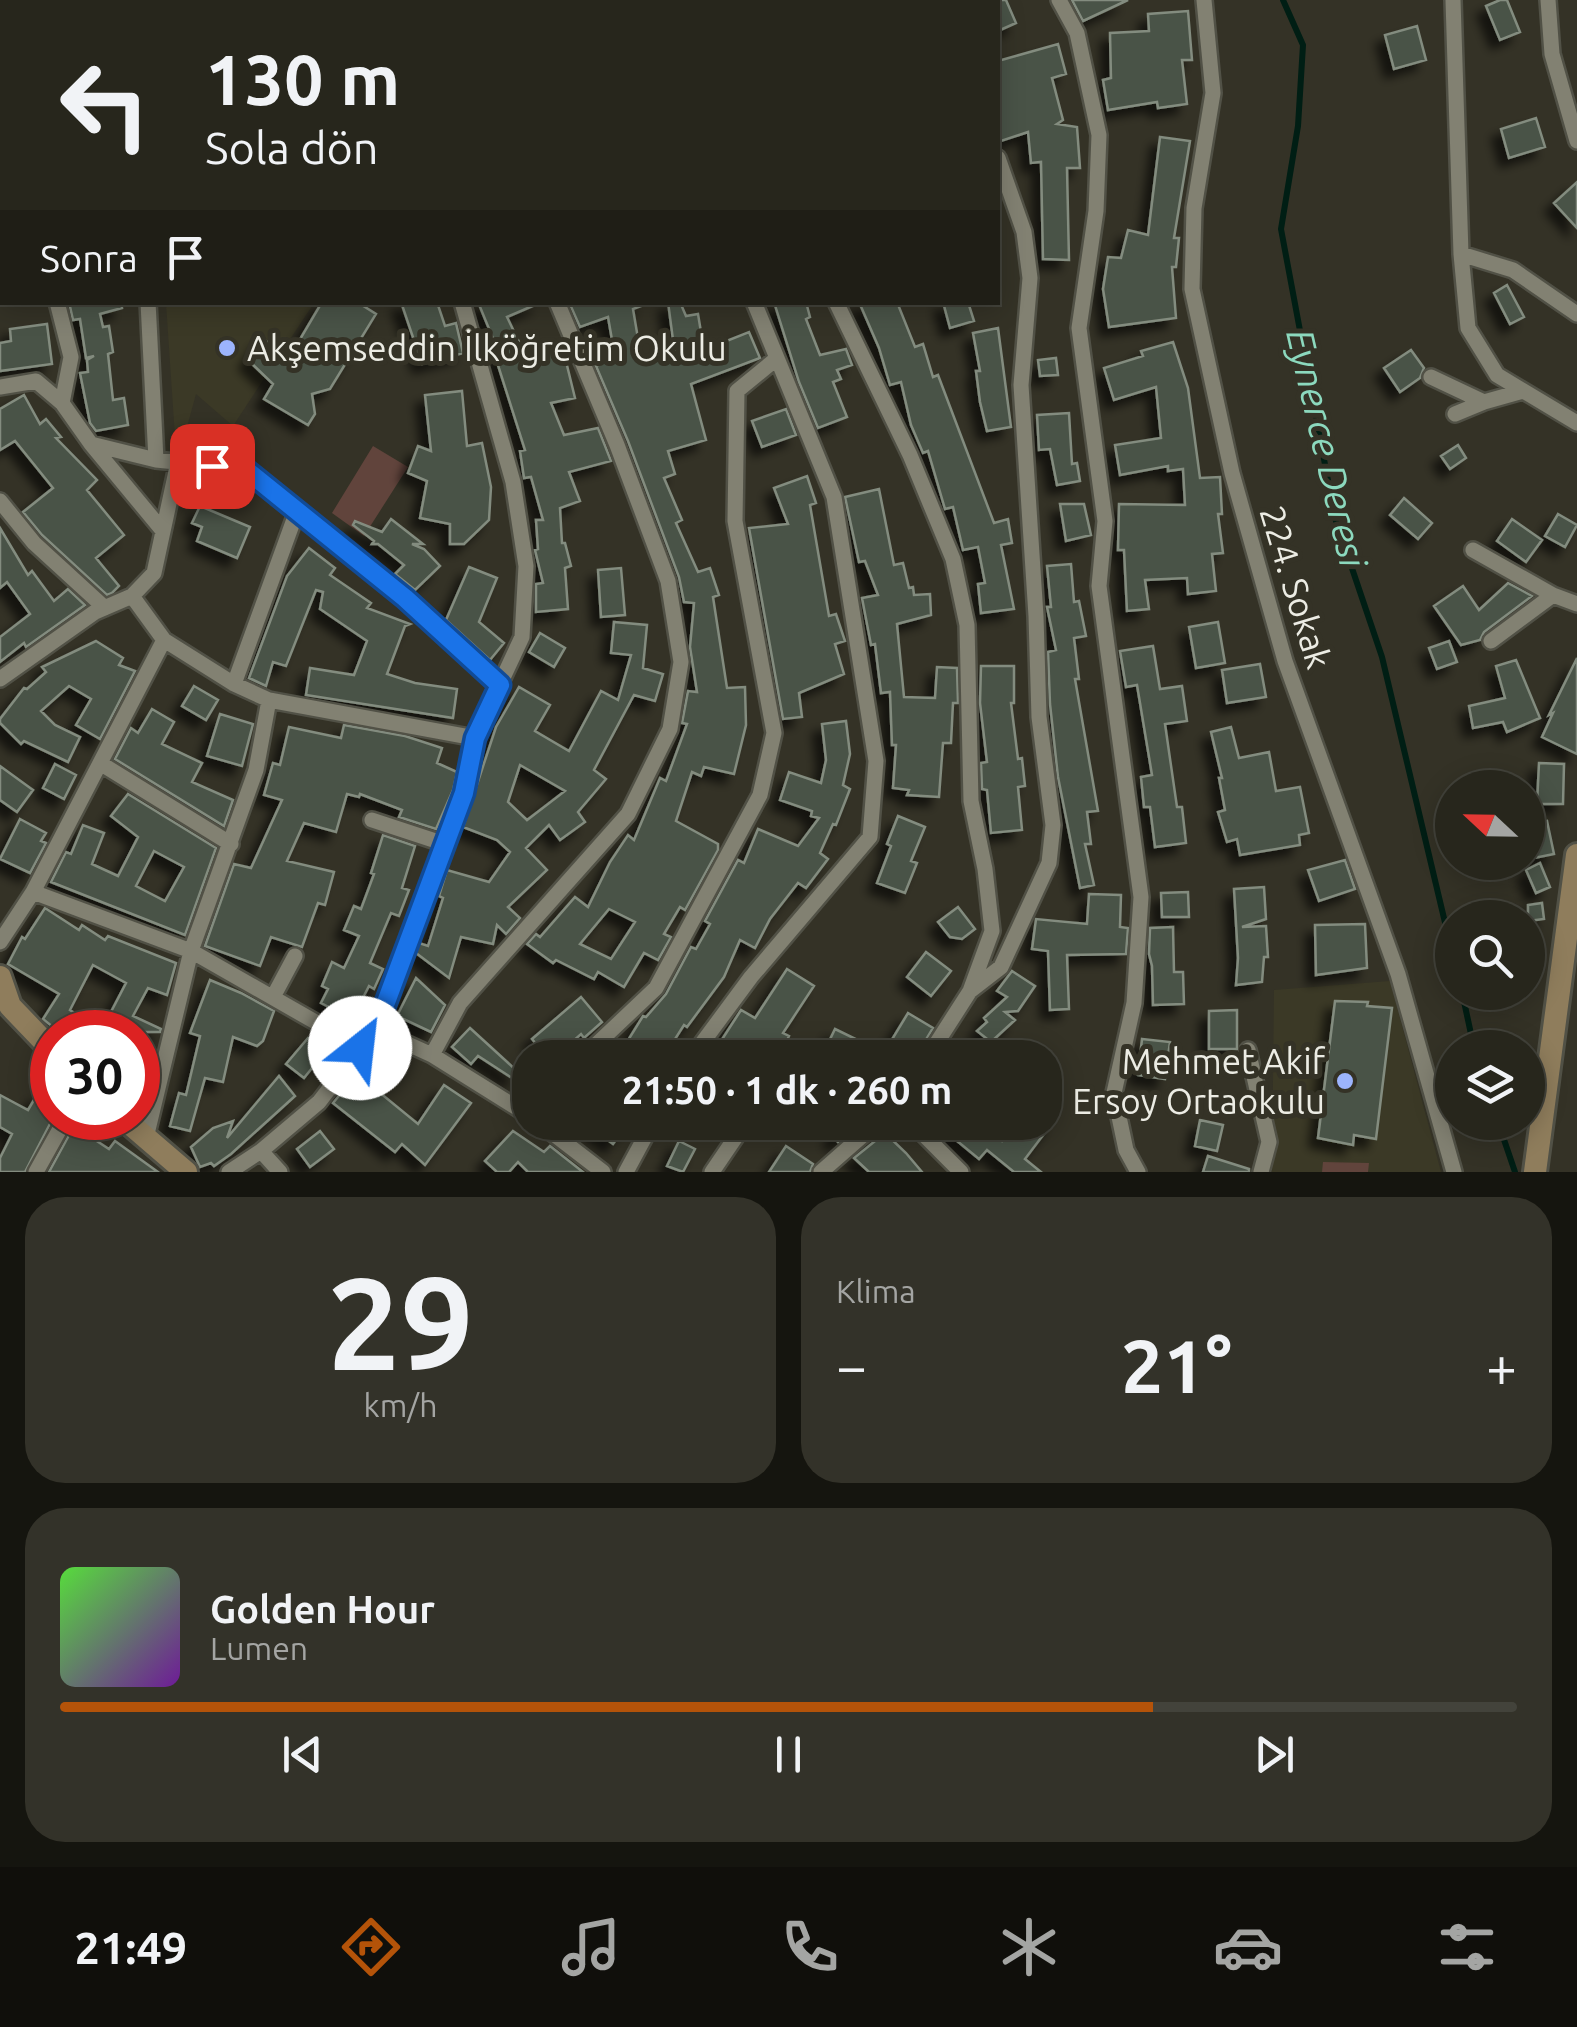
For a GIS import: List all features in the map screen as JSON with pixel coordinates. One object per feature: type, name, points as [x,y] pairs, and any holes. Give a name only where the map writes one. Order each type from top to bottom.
[{"type":"main road","points":[[1534,1172],[1569,978],[1577,854]]},
{"type":"main road","points":[[0,977],[5,1014],[30,1033]]},
{"type":"main road","points":[[148,1140],[186,1172]]},
{"type":"street","points":[[1059,0],[1077,33],[1099,135],[1096,211],[1079,328],[1105,521],[1099,586],[1141,897],[1134,1003],[1114,1093],[1126,1150],[1138,1172]]},
{"type":"street","name":"224. Sokak","points":[[1204,0],[1213,93],[1194,208],[1192,289],[1232,473],[1285,661],[1398,974],[1454,1172]]},
{"type":"street","points":[[1452,0],[1461,254],[1468,328],[1497,375],[1577,424]]},
{"type":"street","points":[[1548,0],[1552,54],[1577,141]]},
{"type":"street","points":[[970,991],[1001,967],[1048,863],[1052,824],[1039,717],[1022,385],[1030,278],[1024,232],[1000,164]]},
{"type":"street","points":[[1461,254],[1513,270],[1577,314]]},
{"type":"street","points":[[58,305],[71,358],[62,403]]},
{"type":"street","points":[[148,305],[156,460]]},
{"type":"street","points":[[228,1172],[261,1151],[320,1102],[376,1029],[464,793],[475,738],[522,637],[526,566],[513,482],[463,305]]},
{"type":"street","points":[[432,1055],[460,1003],[628,814],[670,729],[681,662],[668,581],[558,305]]},
{"type":"street","points":[[704,1040],[751,976],[870,837],[876,760],[834,497],[755,305]]},
{"type":"street","points":[[837,305],[910,455],[953,559],[967,624],[971,801],[992,931],[970,991],[939,1040]]},
{"type":"street","points":[[601,1040],[656,988],[760,795],[774,734],[735,521],[737,391],[776,359]]},
{"type":"street","points":[[1432,378],[1484,402]]},
{"type":"street","points":[[0,387],[36,381],[62,403],[163,531]]},
{"type":"street","points":[[1454,414],[1523,391]]},
{"type":"street","points":[[91,444],[156,460],[245,469],[405,598],[500,685]]},
{"type":"street","points":[[0,679],[104,608],[132,596],[154,573],[178,462]]},
{"type":"street","points":[[0,501],[34,543],[104,608]]},
{"type":"street","points":[[234,684],[297,511]]},
{"type":"street","points":[[1473,550],[1553,596],[1577,604]]},
{"type":"street","points":[[132,596],[164,640],[234,684],[269,700],[475,738]]},
{"type":"street","points":[[1492,641],[1553,596]]},
{"type":"street","points":[[0,942],[33,892],[164,640]]},
{"type":"street","points":[[160,1081],[192,951],[256,770],[269,700]]},
{"type":"street","points":[[100,763],[231,844]]},
{"type":"street","points":[[372,820],[445,844]]},
{"type":"street","points":[[33,892],[192,951],[360,1048]]},
{"type":"street","points":[[274,997],[294,956]]},
{"type":"street","points":[[376,1029],[432,1055],[512,1102]]},
{"type":"street","points":[[1248,1050],[1269,1142],[1261,1172]]},
{"type":"street","points":[[36,1172],[54,1140]]},
{"type":"street","points":[[561,1140],[603,1172]]},
{"type":"street","points":[[626,1172],[643,1140]]},
{"type":"street","points":[[712,1172],[734,1140]]},
{"type":"street","points":[[821,1172],[857,1140]]},
{"type":"street","points":[[929,1140],[961,1172]]},
{"type":"street","points":[[261,1151],[280,1172]]},
{"type":"shaded area","name":"Akşemseddin İlköğretim Okulu","points":[[166,305],[313,305],[233,426],[196,394],[184,438],[175,437]]},
{"type":"shaded area","points":[[373,446],[408,467],[364,536],[332,513]]},
{"type":"shaded area","name":"Mehmet Akif Ersoy Ortaokulu","points":[[1390,981],[1441,1172],[1272,1172],[1274,990]]},
{"type":"shaded area","points":[[1323,1162],[1369,1163],[1368,1172],[1322,1172]]},
{"type":"building","points":[[1000,0],[1006,0],[1016,23],[1000,30]]},
{"type":"building","points":[[1072,0],[1128,0],[1083,21]]},
{"type":"building","points":[[1507,0],[1520,32],[1500,40],[1486,6]]},
{"type":"building","points":[[1188,11],[1192,60],[1182,60],[1187,104],[1158,108],[1157,102],[1108,110],[1103,80],[1111,78],[1110,33],[1149,31],[1148,14]]},
{"type":"building","points":[[1417,26],[1426,60],[1394,69],[1385,35]]},
{"type":"building","points":[[1058,44],[1066,74],[1052,78],[1063,120],[1057,124],[1077,127],[1080,168],[1067,168],[1069,260],[1043,259],[1041,162],[1031,163],[1028,132],[1001,141],[1000,60]]},
{"type":"building","points":[[1536,118],[1545,147],[1509,158],[1501,129]]},
{"type":"building","points":[[1160,137],[1190,141],[1174,238],[1179,238],[1176,267],[1172,267],[1176,318],[1109,327],[1103,289],[1108,257],[1121,258],[1128,230],[1148,235]]},
{"type":"building","points":[[1577,182],[1577,228],[1554,203]]},
{"type":"building","points":[[1507,285],[1524,317],[1510,324],[1494,293]]},
{"type":"building","points":[[70,305],[122,305],[100,314],[103,327],[109,326],[113,352],[108,354],[113,400],[124,398],[128,425],[96,431],[90,423],[80,373],[88,372],[87,360],[94,356],[86,358],[80,319],[73,320]]},
{"type":"building","points":[[320,305],[362,305],[376,314],[330,389],[312,394],[315,414],[308,425],[264,399],[273,384],[248,360],[262,338],[289,358]]},
{"type":"building","points":[[402,305],[438,305],[445,326],[456,323],[463,353],[422,364]]},
{"type":"building","points":[[479,305],[535,305],[507,317],[522,348],[561,341],[575,398],[551,403],[564,435],[598,428],[611,461],[569,472],[580,501],[560,508],[562,543],[571,566],[565,568],[568,609],[536,612],[536,584],[543,583],[535,550],[536,520],[543,520],[531,477],[524,478],[520,451],[525,450],[496,359],[501,358]]},
{"type":"building","points":[[570,305],[644,305],[633,309],[642,362],[675,355],[668,305],[681,305],[686,316],[698,314],[704,350],[749,332],[760,358],[691,384],[706,440],[668,451],[675,474],[664,478],[682,520],[676,523],[698,572],[710,568],[719,595],[713,597],[727,688],[745,687],[746,725],[734,774],[704,767],[701,776],[692,772],[676,821],[718,844],[718,850],[685,910],[680,907],[664,934],[671,937],[658,960],[644,953],[624,987],[598,972],[594,979],[556,960],[553,963],[527,944],[536,934],[540,937],[575,897],[588,907],[628,835],[634,840],[660,778],[666,781],[687,724],[682,723],[688,691],[697,692],[690,647],[694,603],[684,602],[679,577],[596,366],[615,357],[608,317],[580,327]],"holes":[[[609,909],[635,922],[611,959],[580,944]]]},
{"type":"building","points":[[775,305],[807,305],[810,317],[806,319],[820,355],[846,349],[852,365],[837,370],[841,379],[833,382],[847,417],[818,428]]},
{"type":"building","points":[[860,305],[898,305],[915,347],[923,344],[933,377],[938,375],[994,523],[1008,519],[1012,543],[1001,545],[1014,609],[981,613],[978,584],[985,583],[978,547],[963,550],[953,507],[945,509],[928,451],[923,453],[911,425],[901,382],[890,385]]},
{"type":"building","points":[[944,305],[969,305],[974,321],[950,328]]},
{"type":"building","points":[[47,324],[52,364],[0,371],[0,343],[11,341],[10,329]]},
{"type":"building","points":[[998,328],[1011,427],[987,431],[973,333]]},
{"type":"building","points":[[1173,342],[1188,388],[1200,478],[1220,477],[1222,514],[1218,514],[1223,553],[1212,554],[1216,591],[1188,594],[1187,578],[1145,580],[1149,609],[1127,611],[1124,550],[1118,550],[1119,504],[1185,505],[1183,469],[1168,471],[1168,466],[1120,475],[1115,445],[1161,438],[1156,387],[1114,400],[1104,368]]},
{"type":"building","points":[[1411,350],[1424,368],[1420,378],[1400,392],[1384,368]]},
{"type":"building","points":[[1056,358],[1058,375],[1040,376],[1038,360]]},
{"type":"building","points":[[462,391],[467,446],[482,443],[491,487],[489,520],[464,544],[450,544],[450,524],[420,518],[427,481],[408,473],[418,446],[431,451],[425,395]]},
{"type":"building","points":[[24,395],[40,424],[46,419],[61,437],[56,438],[97,480],[87,490],[124,535],[96,558],[119,586],[112,593],[107,595],[42,535],[23,512],[53,488],[15,441],[0,450],[0,409]]},
{"type":"building","points":[[786,409],[796,435],[762,447],[752,421]]},
{"type":"building","points":[[1069,413],[1072,464],[1077,463],[1080,481],[1057,485],[1050,449],[1039,450],[1037,415]]},
{"type":"building","points":[[1458,445],[1466,458],[1450,469],[1441,456]]},
{"type":"building","points":[[807,476],[816,503],[810,505],[829,616],[836,614],[845,641],[835,644],[844,674],[799,693],[802,717],[783,719],[749,528],[788,524],[774,488]]},
{"type":"building","points":[[879,489],[894,565],[903,563],[914,595],[930,594],[931,615],[897,624],[904,697],[935,698],[937,667],[957,668],[958,703],[953,703],[951,743],[943,743],[939,797],[907,795],[909,790],[893,788],[896,745],[892,745],[890,692],[881,693],[875,644],[871,645],[862,598],[878,595],[865,561],[859,562],[845,497]]},
{"type":"building","points":[[1404,498],[1432,523],[1418,539],[1390,515]]},
{"type":"building","points":[[1060,504],[1084,504],[1091,535],[1066,541]]},
{"type":"building","points":[[200,506],[250,527],[237,558],[197,541],[202,527],[192,523]]},
{"type":"building","points":[[1558,514],[1577,525],[1565,547],[1545,536]]},
{"type":"building","points":[[391,519],[423,544],[412,544],[424,549],[440,566],[415,590],[395,574],[404,565],[378,544],[372,544],[374,541],[353,525],[355,521],[382,532]]},
{"type":"building","points":[[1512,519],[1542,540],[1526,562],[1497,541]]},
{"type":"building","points":[[0,528],[28,575],[32,571],[54,601],[68,589],[85,605],[0,662],[0,637],[30,614],[7,582],[0,588]]},
{"type":"building","points":[[309,548],[335,568],[330,575],[371,603],[367,608],[410,624],[405,626],[387,674],[457,689],[453,718],[306,695],[310,668],[354,675],[367,641],[320,609],[323,592],[316,590],[286,666],[273,662],[266,686],[249,678],[287,576]]},
{"type":"building","points":[[1071,564],[1074,602],[1079,601],[1086,636],[1074,638],[1079,679],[1075,679],[1098,811],[1087,812],[1091,844],[1085,844],[1094,885],[1080,888],[1058,777],[1048,652],[1056,650],[1047,607],[1051,607],[1047,566]]},
{"type":"building","points":[[469,567],[497,578],[479,622],[504,643],[490,660],[446,620]]},
{"type":"building","points":[[621,568],[625,615],[601,617],[598,570]]},
{"type":"building","points":[[1508,583],[1532,596],[1484,632],[1480,640],[1461,645],[1434,606],[1463,586],[1479,610]]},
{"type":"building","points":[[614,622],[647,625],[643,668],[663,674],[655,701],[634,695],[594,770],[606,779],[578,812],[585,822],[560,840],[549,825],[526,848],[547,870],[508,907],[520,918],[506,934],[497,925],[493,944],[461,937],[449,978],[416,953],[419,943],[428,946],[447,870],[489,882],[510,852],[497,840],[463,827],[496,727],[519,687],[550,705],[535,731],[569,751],[601,691],[618,700],[631,655],[611,653]],"holes":[[[520,765],[565,791],[527,820],[508,802]]]},
{"type":"building","points":[[1218,622],[1225,663],[1196,668],[1189,627]]},
{"type":"building","points":[[540,633],[565,648],[554,667],[529,652]]},
{"type":"building","points":[[96,641],[123,658],[119,665],[135,671],[100,739],[76,725],[91,699],[69,686],[41,711],[55,725],[80,737],[68,762],[24,741],[21,744],[0,719],[24,688],[46,672],[42,667]]},
{"type":"building","points":[[1449,641],[1457,662],[1437,669],[1429,648]]},
{"type":"building","points":[[1153,646],[1160,689],[1182,686],[1187,721],[1165,724],[1186,843],[1155,847],[1150,807],[1144,807],[1141,777],[1152,775],[1137,685],[1126,687],[1120,651]]},
{"type":"building","points":[[1577,658],[1577,754],[1542,737]]},
{"type":"building","points":[[1516,660],[1540,718],[1507,732],[1503,722],[1473,728],[1469,706],[1505,698],[1496,666]]},
{"type":"building","points":[[1260,664],[1266,697],[1227,703],[1222,670]]},
{"type":"building","points":[[981,666],[1014,666],[1011,703],[1025,786],[1018,787],[1022,830],[991,833],[987,790],[982,789],[981,763],[987,762],[980,703]]},
{"type":"building","points":[[194,686],[218,700],[206,720],[182,706]]},
{"type":"building","points":[[152,709],[174,722],[162,744],[202,763],[192,782],[233,800],[224,826],[115,759],[131,728],[138,733]]},
{"type":"building","points":[[220,714],[253,724],[242,766],[207,756]]},
{"type":"building","points":[[846,721],[850,754],[843,785],[850,789],[820,853],[828,859],[806,888],[798,883],[770,919],[755,948],[740,940],[724,977],[674,1040],[628,1040],[643,1016],[666,994],[691,947],[696,949],[710,924],[705,921],[738,860],[744,863],[758,829],[798,846],[819,818],[811,816],[812,811],[780,800],[789,772],[821,783],[826,760],[822,724]]},
{"type":"building","points":[[344,725],[405,736],[442,748],[437,763],[457,772],[436,829],[399,817],[402,810],[360,794],[347,794],[336,832],[304,823],[287,861],[334,872],[325,905],[318,903],[302,947],[271,937],[260,966],[205,946],[234,864],[251,868],[282,800],[264,795],[273,763],[280,765],[289,727],[341,738]]},
{"type":"building","points":[[1231,727],[1239,758],[1269,752],[1276,791],[1300,787],[1309,833],[1299,835],[1300,845],[1240,855],[1237,839],[1227,842],[1218,812],[1225,810],[1211,732]]},
{"type":"building","points":[[1539,763],[1564,764],[1563,804],[1545,804],[1545,770],[1539,770]]},
{"type":"building","points":[[55,764],[76,775],[64,799],[43,788]]},
{"type":"building","points":[[0,766],[33,790],[17,812],[0,800]]},
{"type":"building","points":[[128,794],[216,848],[185,935],[51,882],[66,852],[71,854],[83,825],[104,833],[92,864],[118,876],[138,837],[111,816]],"holes":[[[154,851],[184,867],[165,901],[136,886]]]},
{"type":"building","points":[[898,816],[925,827],[911,861],[917,863],[905,893],[877,883]]},
{"type":"building","points":[[20,819],[46,833],[41,841],[46,843],[30,873],[0,859]]},
{"type":"building","points":[[1545,821],[1554,854],[1545,856]]},
{"type":"building","points":[[383,835],[415,846],[402,888],[409,890],[399,916],[391,913],[370,963],[383,969],[352,1019],[321,1003],[328,989],[322,986],[332,962],[344,968],[359,936],[344,930],[354,906],[361,909]]},
{"type":"building","points":[[1345,860],[1355,889],[1319,901],[1308,870]]},
{"type":"building","points":[[1545,875],[1550,887],[1536,893],[1530,880],[1545,880]]},
{"type":"building","points":[[1264,887],[1266,919],[1242,927],[1266,926],[1268,957],[1264,957],[1262,982],[1236,985],[1234,889]]},
{"type":"building","points":[[1188,892],[1189,917],[1162,917],[1161,893]]},
{"type":"building","points":[[1089,894],[1121,895],[1120,927],[1128,928],[1126,954],[1067,955],[1069,1009],[1050,1010],[1048,951],[1032,949],[1036,919],[1087,924]]},
{"type":"building","points":[[958,907],[975,929],[962,939],[950,937],[938,922]]},
{"type":"building","points":[[45,908],[79,930],[82,925],[105,940],[108,936],[176,963],[167,995],[148,988],[136,1010],[112,1010],[126,983],[93,965],[70,1010],[49,1010],[59,994],[8,964],[22,937],[25,939]]},
{"type":"building","points":[[1365,924],[1367,968],[1316,975],[1315,925]]},
{"type":"building","points":[[1173,927],[1174,972],[1183,972],[1184,1004],[1153,1005],[1150,928]]},
{"type":"building","points":[[926,952],[951,971],[931,996],[907,977]]},
{"type":"building","points":[[787,969],[814,986],[783,1033],[789,1036],[787,1040],[722,1040],[741,1010],[755,1018]]},
{"type":"building","points":[[1012,971],[1035,986],[1018,1011],[1005,1012],[1015,1020],[988,1040],[977,1031],[987,1022],[984,1018],[1007,997],[997,991]]},
{"type":"building","points":[[416,978],[445,1005],[431,1032],[397,1016]]},
{"type":"building","points":[[210,980],[274,1011],[263,1041],[257,1046],[233,1037],[223,1082],[205,1078],[190,1131],[170,1126],[179,1093],[186,1095],[200,1036],[190,1033]]},
{"type":"building","points":[[581,997],[602,1022],[584,1038],[581,1034],[574,1040],[532,1039]]},
{"type":"building","points":[[1335,1001],[1368,1002],[1367,1006],[1392,1008],[1376,1139],[1354,1135],[1353,1145],[1318,1138]]},
{"type":"building","points":[[1237,1010],[1237,1049],[1209,1049],[1209,1011]]},
{"type":"building","points":[[908,1013],[933,1028],[926,1040],[892,1040]]},
{"type":"building","points":[[470,1028],[512,1066],[512,1078],[478,1056],[471,1064],[452,1047]]},
{"type":"building","points":[[835,1029],[858,1040],[830,1040]]},
{"type":"building","points":[[308,1038],[325,1052],[304,1078],[286,1064]]},
{"type":"building","points":[[1142,1039],[1170,1042],[1165,1079],[1138,1075]]},
{"type":"building","points":[[357,1074],[418,1124],[444,1085],[471,1103],[425,1165],[402,1144],[395,1152],[333,1103]]},
{"type":"building","points":[[279,1076],[295,1096],[231,1154],[214,1166],[211,1163],[200,1167],[191,1147],[213,1128],[233,1121],[227,1138]]},
{"type":"building","points":[[0,1095],[28,1110],[30,1107],[30,1140],[42,1140],[25,1172],[0,1172],[0,1158],[12,1134],[0,1127]]},
{"type":"building","points":[[1200,1120],[1223,1125],[1217,1151],[1195,1146]]},
{"type":"building","points":[[320,1131],[334,1149],[310,1167],[297,1149]]},
{"type":"building","points":[[512,1132],[512,1140],[526,1140],[544,1152],[550,1146],[583,1172],[528,1172],[518,1162],[509,1172],[497,1172],[485,1161]]},
{"type":"building","points":[[66,1140],[95,1140],[109,1149],[115,1141],[158,1172],[49,1172]]},
{"type":"building","points":[[876,1140],[892,1140],[922,1172],[869,1172],[854,1158]]},
{"type":"building","points":[[956,1140],[1039,1140],[1025,1159],[1041,1172],[1014,1172],[987,1150],[979,1159]]},
{"type":"building","points":[[679,1141],[695,1149],[683,1172],[667,1166]]},
{"type":"building","points":[[786,1146],[813,1164],[810,1172],[769,1172]]},
{"type":"building","points":[[1208,1156],[1249,1169],[1249,1172],[1203,1172]]},
{"type":"waterway","name":"Eynerce Deresi","points":[[1283,0],[1303,45],[1298,126],[1281,229],[1335,518],[1382,657],[1440,900]]},
{"type":"waterway","name":"Eynerce Deresi","points":[[1466,1010],[1470,1030]]},
{"type":"waterway","name":"Eynerce Deresi","points":[[1504,1140],[1515,1172]]},
{"type":"place","name":"Akşemseddin İlköğretim Okulu","points":[[227,348]]},
{"type":"place","name":"Mehmet Akif Ersoy Ortaokulu","points":[[1345,1081]]},
{"type":"route","points":[[212,466],[245,469],[405,598],[500,685],[475,738],[464,793],[376,1029],[360,1048]]}]
